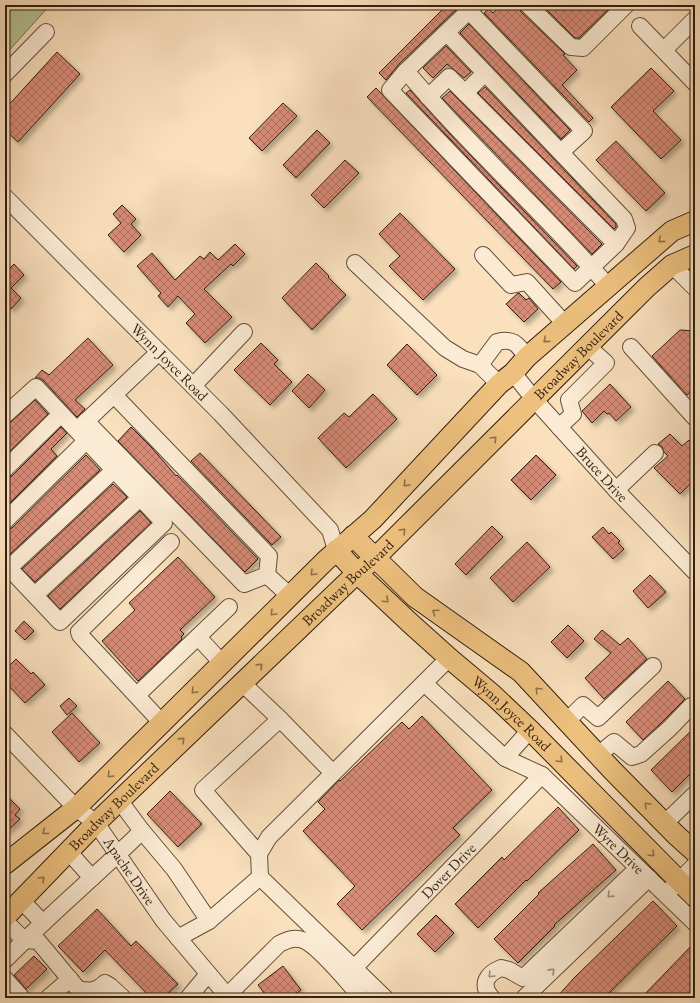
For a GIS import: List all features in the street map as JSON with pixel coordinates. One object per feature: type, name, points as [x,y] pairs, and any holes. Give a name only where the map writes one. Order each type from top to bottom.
[{"type":"main road","name":"Broadway Boulevard","points":[[5,864],[76,808],[336,550],[373,519],[527,357],[672,231],[695,221]]},
{"type":"main road","name":"Broadway Boulevard","points":[[5,917],[119,800],[357,573],[375,558],[647,287],[672,264],[695,255]]},
{"type":"main road","points":[[353,536],[415,598],[521,672],[598,755],[695,852]]},
{"type":"main road","name":"Wynn Joyce Road","points":[[336,550],[357,573],[530,730],[672,887],[695,897]]},
{"type":"main road","points":[[222,663],[242,683]]},
{"type":"main road","points":[[530,730],[562,715]]},
{"type":"street","points":[[528,5],[571,47],[583,48],[626,5]]},
{"type":"street","points":[[446,32],[624,219],[627,228],[616,244],[575,283],[390,90],[406,71],[446,32],[472,8],[584,130],[561,152]]},
{"type":"street","points":[[664,50],[695,19]]},
{"type":"street","points":[[640,26],[695,82]]},
{"type":"street","points":[[5,74],[46,32]]},
{"type":"street","points":[[406,71],[428,97],[558,231],[608,286]]},
{"type":"street","points":[[465,93],[485,73]]},
{"type":"street","points":[[428,97],[449,77],[616,244]]},
{"type":"street","name":"Wynn Joyce Road","points":[[8,207],[159,352],[221,414],[330,530],[336,550]]},
{"type":"street","points":[[483,256],[511,285],[527,282],[565,324]]},
{"type":"street","points":[[355,263],[445,348],[463,359],[480,365],[497,342],[506,340],[516,343],[527,357]]},
{"type":"street","points":[[672,264],[695,288]]},
{"type":"street","points":[[193,386],[244,332]]},
{"type":"street","points":[[559,427],[573,414],[569,400],[606,363],[587,346]]},
{"type":"street","points":[[631,347],[695,418]]},
{"type":"street","points":[[5,521],[114,395],[159,352]]},
{"type":"street","name":"Bruce Drive","points":[[480,365],[506,378],[534,399],[616,490],[695,572]]},
{"type":"street","points":[[559,374],[577,392]]},
{"type":"street","points":[[5,416],[36,387],[61,414],[83,431],[244,584],[267,575]]},
{"type":"street","points":[[114,395],[268,556],[267,575]]},
{"type":"street","points":[[5,469],[61,414]]},
{"type":"street","points":[[83,431],[114,470],[164,523],[60,622],[7,566],[114,470]]},
{"type":"street","points":[[616,490],[655,453]]},
{"type":"street","points":[[35,596],[140,498]]},
{"type":"street","points":[[330,530],[353,536]]},
{"type":"street","points":[[162,723],[80,635],[79,632],[171,542]]},
{"type":"street","points":[[267,575],[290,596]]},
{"type":"street","points":[[136,695],[229,607]]},
{"type":"street","points":[[198,637],[222,663]]},
{"type":"street","points":[[385,998],[355,967],[345,960],[260,877],[259,854],[269,836],[449,658]]},
{"type":"street","points":[[562,715],[584,705],[598,718],[653,666]]},
{"type":"street","points":[[242,683],[333,773]]},
{"type":"street","name":"Wyre Drive","points":[[424,683],[505,758],[542,775],[643,873],[672,887],[695,923]]},
{"type":"street","points":[[598,755],[614,742],[632,757],[641,754],[670,728],[691,706]]},
{"type":"street","points":[[259,854],[203,790],[280,719]]},
{"type":"street","points":[[505,758],[530,730]]},
{"type":"street","name":"Apache Drive","points":[[5,734],[76,808],[96,823],[163,920],[227,997]]},
{"type":"street","name":"Dover Drive","points":[[355,967],[542,775]]},
{"type":"street","points":[[665,823],[695,794]]},
{"type":"street","points":[[119,800],[142,831],[174,869],[209,921]]},
{"type":"street","points":[[5,960],[24,940],[118,855],[142,831]]},
{"type":"street","points":[[68,851],[92,878]]},
{"type":"street","points":[[672,887],[695,864]]},
{"type":"street","points":[[492,998],[486,988],[486,981],[489,975],[501,968],[509,970],[527,988],[643,873]]},
{"type":"street","points":[[178,938],[209,921],[260,877]]},
{"type":"street","points":[[21,900],[43,923]]},
{"type":"street","points":[[5,921],[24,940],[38,940],[78,990],[88,992],[99,989],[105,983],[123,998]]},
{"type":"street","points":[[227,997],[279,944],[291,938],[302,940],[314,946],[362,998]]},
{"type":"street","points":[[188,998],[208,974]]},
{"type":"street","points":[[5,979],[22,998]]},
{"type":"street","points":[[48,998],[70,979]]},
{"type":"green space","points":[[5,5],[50,5],[5,55]]},
{"type":"building","points":[[447,5],[461,5],[399,64],[386,80],[379,73]]},
{"type":"building","points":[[502,5],[519,5],[521,12],[565,54],[563,55],[577,70],[562,85],[593,118],[589,122],[484,13],[489,9],[493,13]]},
{"type":"building","points":[[542,5],[613,5],[579,38],[575,38]]},
{"type":"building","points":[[469,24],[570,130],[561,139],[460,33]]},
{"type":"building","points":[[446,46],[471,72],[464,78],[447,64],[433,78],[423,68]]},
{"type":"building","points":[[57,52],[80,74],[18,142],[5,130],[5,109]]},
{"type":"building","points":[[651,68],[674,91],[653,111],[681,140],[661,159],[611,107]]},
{"type":"building","points":[[485,87],[616,224],[614,229],[478,93]]},
{"type":"building","points":[[376,88],[561,282],[553,289],[367,97]]},
{"type":"building","points":[[410,90],[448,132],[577,266],[574,269],[406,93]]},
{"type":"building","points":[[450,91],[602,244],[592,254],[442,98]]},
{"type":"building","points":[[283,103],[297,116],[262,151],[249,138]]},
{"type":"building","points":[[317,130],[330,143],[296,178],[283,165]]},
{"type":"building","points":[[616,141],[665,193],[646,211],[596,160]]},
{"type":"building","points":[[345,160],[359,173],[324,208],[311,195]]},
{"type":"building","points":[[122,205],[136,219],[131,224],[141,235],[124,252],[108,235],[121,223],[113,214]]},
{"type":"building","points":[[400,213],[455,269],[423,300],[389,266],[400,256],[379,234]]},
{"type":"building","points":[[235,244],[245,254],[233,266],[231,264],[204,289],[232,317],[205,343],[186,323],[195,314],[178,296],[168,307],[158,296],[161,293],[137,266],[152,253],[175,280],[200,256],[204,259],[210,252],[218,260]]},
{"type":"building","points":[[316,263],[346,295],[312,330],[282,298]]},
{"type":"building","points":[[14,264],[24,275],[11,288],[21,298],[11,309],[5,303],[5,273]]},
{"type":"building","points":[[519,293],[526,300],[529,298],[538,309],[524,322],[506,304]]},
{"type":"building","points":[[680,330],[695,331],[695,388],[687,395],[652,356]]},
{"type":"building","points":[[88,338],[113,365],[75,400],[85,409],[77,417],[43,380],[35,378],[42,370],[49,375]]},
{"type":"building","points":[[261,343],[278,360],[274,364],[292,382],[270,405],[234,370]]},
{"type":"building","points":[[407,344],[437,375],[417,395],[387,365]]},
{"type":"building","points":[[308,374],[325,390],[309,408],[292,391]]},
{"type":"building","points":[[610,384],[631,407],[616,421],[609,413],[607,414],[604,411],[592,423],[582,411]]},
{"type":"building","points":[[373,394],[397,419],[346,468],[318,438],[344,413],[349,417]]},
{"type":"building","points":[[35,400],[48,414],[5,456],[5,426]]},
{"type":"building","points":[[61,427],[67,433],[51,449],[57,456],[5,508],[5,478],[12,476]]},
{"type":"building","points":[[131,427],[152,448],[176,476],[177,475],[258,559],[245,572],[118,441]]},
{"type":"building","points":[[670,434],[682,446],[689,440],[695,446],[695,479],[680,494],[654,468],[668,456],[658,444]]},
{"type":"building","points":[[200,453],[281,537],[272,545],[191,461]]},
{"type":"building","points":[[86,455],[100,470],[9,555],[7,555],[5,553],[5,530],[12,528]]},
{"type":"building","points":[[536,455],[556,475],[531,500],[511,480]]},
{"type":"building","points":[[113,484],[127,497],[35,582],[22,569]]},
{"type":"building","points":[[140,511],[151,523],[60,609],[48,596]]},
{"type":"building","points":[[492,526],[503,537],[466,575],[455,564]]},
{"type":"building","points":[[603,527],[609,534],[611,532],[620,541],[618,543],[624,549],[613,559],[592,537]]},
{"type":"building","points":[[527,542],[550,567],[513,602],[490,578]]},
{"type":"building","points":[[178,557],[215,597],[180,630],[184,634],[181,637],[182,639],[138,681],[102,641],[135,610],[129,603]]},
{"type":"building","points":[[650,575],[666,592],[648,608],[633,591]]},
{"type":"building","points":[[24,621],[34,631],[25,640],[15,631]]},
{"type":"building","points":[[568,625],[584,641],[567,658],[551,642]]},
{"type":"building","points":[[602,630],[620,645],[628,638],[647,659],[604,699],[585,678],[611,653],[594,639]]},
{"type":"building","points":[[16,659],[31,674],[33,672],[45,685],[25,703],[5,682],[5,670]]},
{"type":"building","points":[[668,681],[685,699],[643,740],[626,722]]},
{"type":"building","points":[[69,698],[77,706],[67,715],[60,706]]},
{"type":"building","points":[[72,713],[100,743],[79,762],[52,732]]},
{"type":"building","points":[[422,716],[492,790],[453,828],[460,835],[362,930],[337,904],[355,886],[303,831],[325,809],[318,802],[339,780],[340,781],[402,722],[409,729]]},
{"type":"building","points":[[695,727],[695,769],[672,792],[651,770]]},
{"type":"building","points":[[170,791],[202,824],[178,847],[147,814]]},
{"type":"building","points":[[5,794],[20,809],[15,815],[20,819],[5,833]]},
{"type":"building","points":[[558,807],[579,830],[478,928],[455,904],[502,857],[504,860]]},
{"type":"building","points":[[593,844],[616,870],[554,925],[555,926],[518,963],[494,939],[539,894],[538,893]]},
{"type":"building","points":[[653,901],[677,926],[604,998],[556,998],[574,978]]},
{"type":"building","points":[[97,909],[131,946],[136,941],[178,984],[163,998],[151,998],[105,950],[83,972],[58,946]]},
{"type":"building","points":[[436,915],[454,933],[435,952],[417,934]]},
{"type":"building","points":[[695,942],[695,988],[685,998],[641,998]]},
{"type":"building","points":[[34,956],[47,969],[26,989],[14,975]]},
{"type":"building","points":[[283,966],[301,990],[290,998],[268,998],[258,985]]}]
